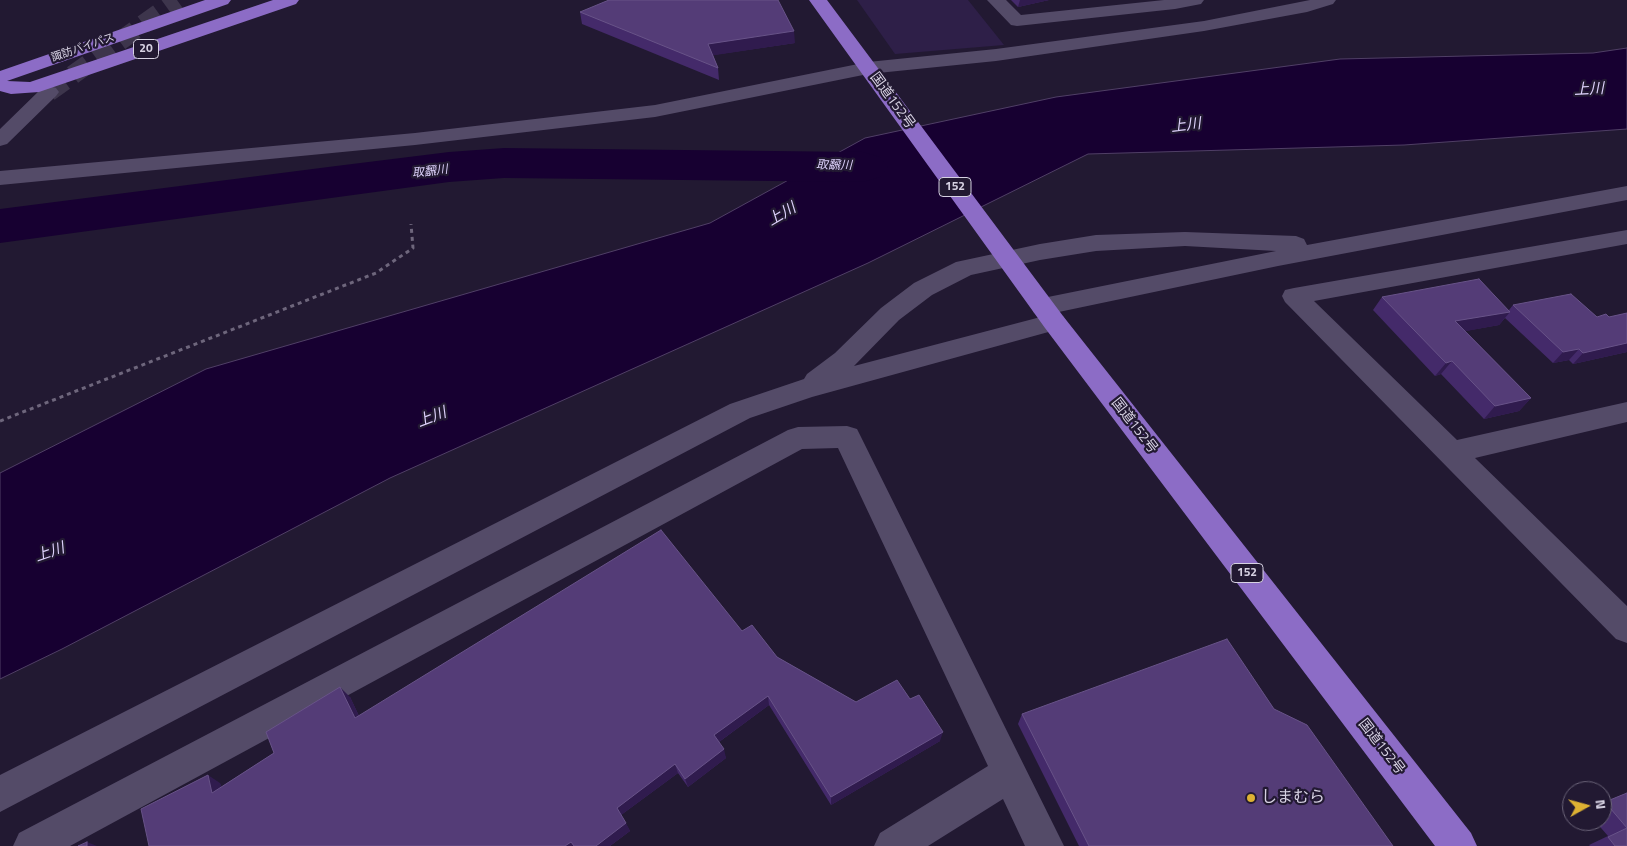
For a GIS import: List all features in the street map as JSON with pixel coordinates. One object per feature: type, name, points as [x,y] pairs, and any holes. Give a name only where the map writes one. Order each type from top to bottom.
[{"type":"highway","points":[[0,60],[176,0]]},
{"type":"highway","name":"諏訪バイパス","points":[[0,71],[207,0]]},
{"type":"highway","name":"諏訪バイパス","points":[[0,77],[222,0]]},
{"type":"highway","name":"20","points":[[0,85],[11,88],[32,88],[290,0]]},
{"type":"highway","name":"国道152号","points":[[818,0],[1044,310],[1458,846]]},
{"type":"street","points":[[996,0],[1017,21],[1175,4],[1195,0]]},
{"type":"street","points":[[0,178],[414,139],[655,111],[871,71],[1204,26],[1307,7],[1327,0]]},
{"type":"street","points":[[0,140],[49,92]]},
{"type":"street","points":[[0,794],[740,411],[1044,310],[1332,248],[1627,193]]},
{"type":"street","points":[[1627,237],[1294,296],[1627,628]]},
{"type":"street","points":[[807,388],[844,360],[890,314],[923,289],[964,268],[1040,252],[1096,243],[1185,239],[1302,244],[1332,248]]},
{"type":"street","points":[[1451,453],[1627,412]]},
{"type":"street","points":[[32,846],[798,438],[847,437],[1045,846]]},
{"type":"street","points":[[893,846],[1009,774]]},
{"type":"path","points":[[0,420],[376,273],[413,248],[411,224]]},
{"type":"shaded area","points":[[857,0],[968,0],[1004,45],[895,54]]},
{"type":"water","name":"上川","points":[[1627,48],[1627,129],[1404,145],[1088,154],[868,263],[390,478],[62,649],[0,679],[0,473],[206,369],[710,223],[865,138],[1056,97],[1340,59],[1593,53]]},
{"type":"building","points":[[609,0],[778,0],[794,31],[708,44],[718,68],[580,12]]},
{"type":"building","points":[[1479,279],[1510,312],[1455,321],[1531,398],[1495,406],[1452,361],[1446,363],[1382,297]]},
{"type":"building","points":[[1571,294],[1597,317],[1606,314],[1609,317],[1627,313],[1627,343],[1583,353],[1579,349],[1563,352],[1513,305]]},
{"type":"building","points":[[661,530],[742,631],[752,625],[777,657],[856,702],[897,680],[910,699],[919,695],[943,732],[831,797],[768,696],[714,735],[724,749],[685,779],[675,764],[617,808],[626,823],[596,846],[574,846],[571,842],[565,846],[149,846],[141,809],[208,775],[212,793],[274,753],[266,732],[340,687],[355,718]]},
{"type":"building","points":[[1227,639],[1274,709],[1307,725],[1393,846],[1089,846],[1022,714]]},
{"type":"building","points":[[1627,793],[1627,828],[1612,810],[1612,799]]},
{"type":"building","points":[[1627,828],[1627,846],[1615,846],[1608,837]]},
{"type":"building","points":[[87,842],[87,846],[78,846]]},
{"type":"waterway","name":"取飜川","points":[[0,226],[336,181],[449,167],[504,163],[863,167]]},
{"type":"tunnel","points":[[49,92],[177,0]]},
{"type":"place","name":"しまむら","points":[[1251,798]]}]
